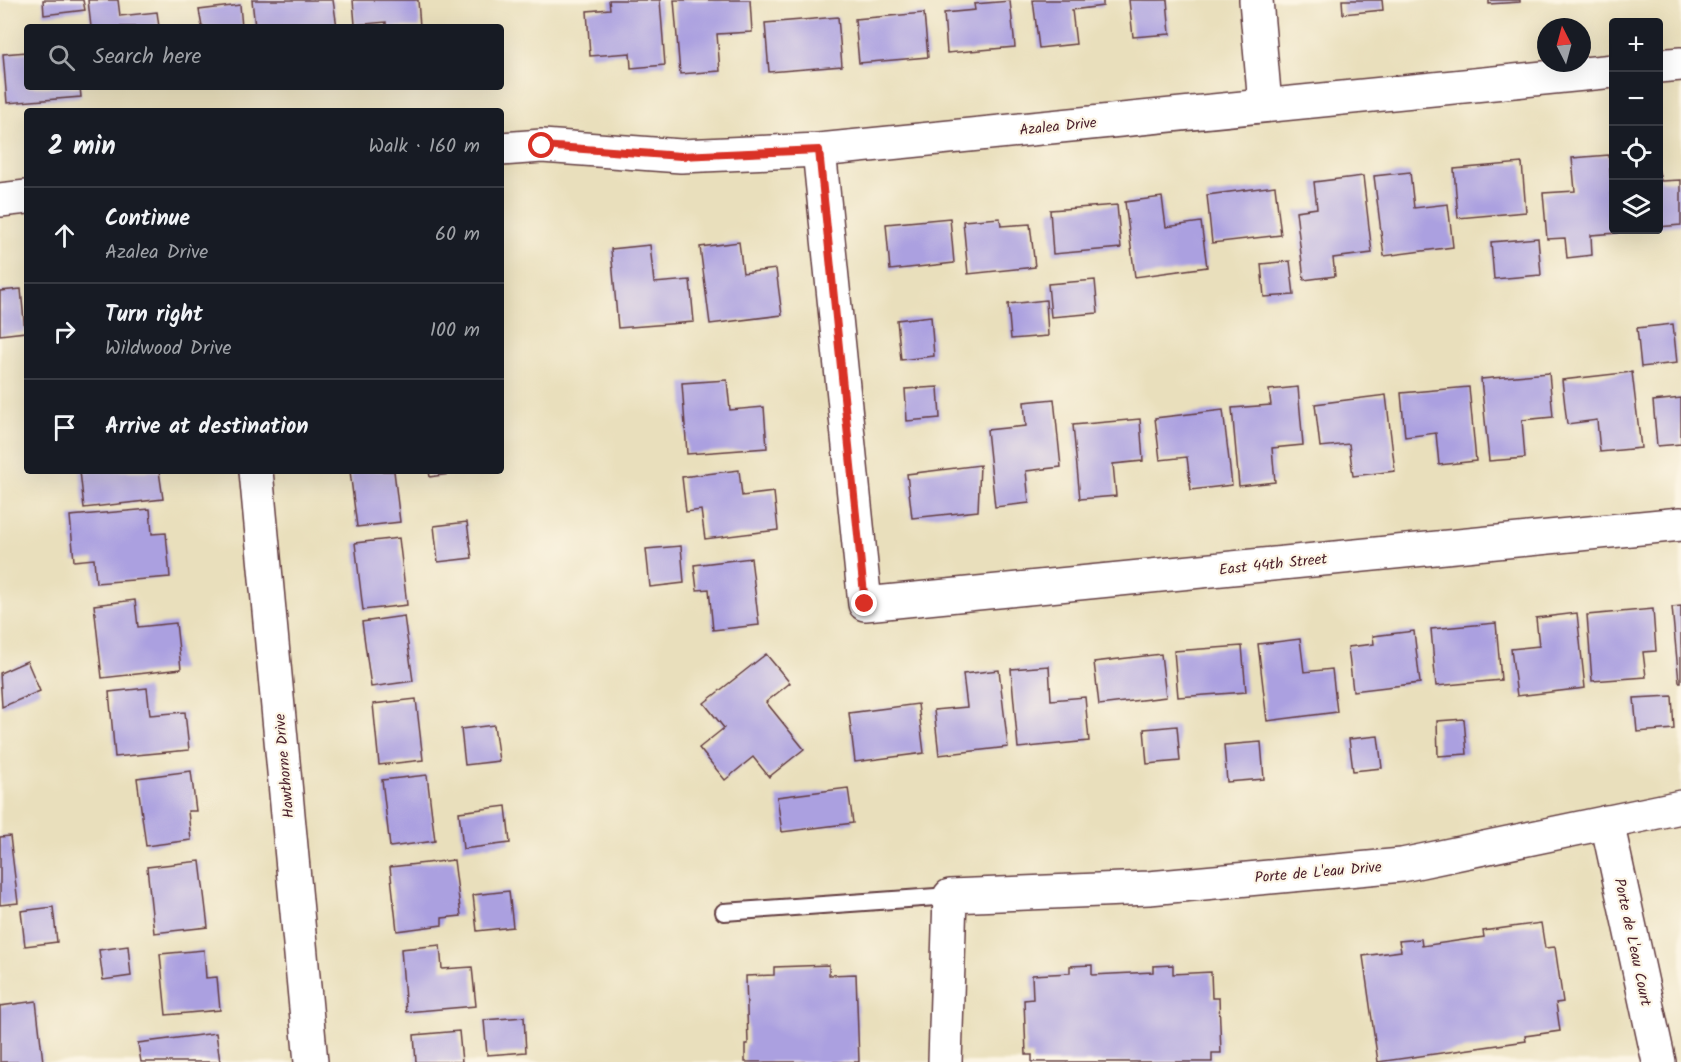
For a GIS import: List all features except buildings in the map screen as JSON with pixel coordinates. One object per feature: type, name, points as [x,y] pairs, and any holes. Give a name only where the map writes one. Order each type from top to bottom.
[{"type":"street","points":[[1256,0],[1265,105]]},
{"type":"street","points":[[1663,66],[1681,64]]},
{"type":"street","name":"Azalea Drive","points":[[504,149],[542,146],[681,156],[819,150],[1609,71]]},
{"type":"street","name":"East 44th Street","points":[[819,150],[865,604],[1681,524]]},
{"type":"street","points":[[0,200],[24,197]]},
{"type":"street","name":"Hawthorne Drive","points":[[256,474],[311,1062]]},
{"type":"street","name":"Porte de L'eau Drive","points":[[950,896],[1149,888],[1402,864],[1681,807]]},
{"type":"street","name":"Porte de L'eau Court","points":[[1606,822],[1659,1062]]},
{"type":"street","points":[[945,1062],[950,896]]},
{"type":"lane","points":[[724,912],[950,896]]},
{"type":"route","points":[[542,146],[681,156],[819,150],[865,604]]}]
